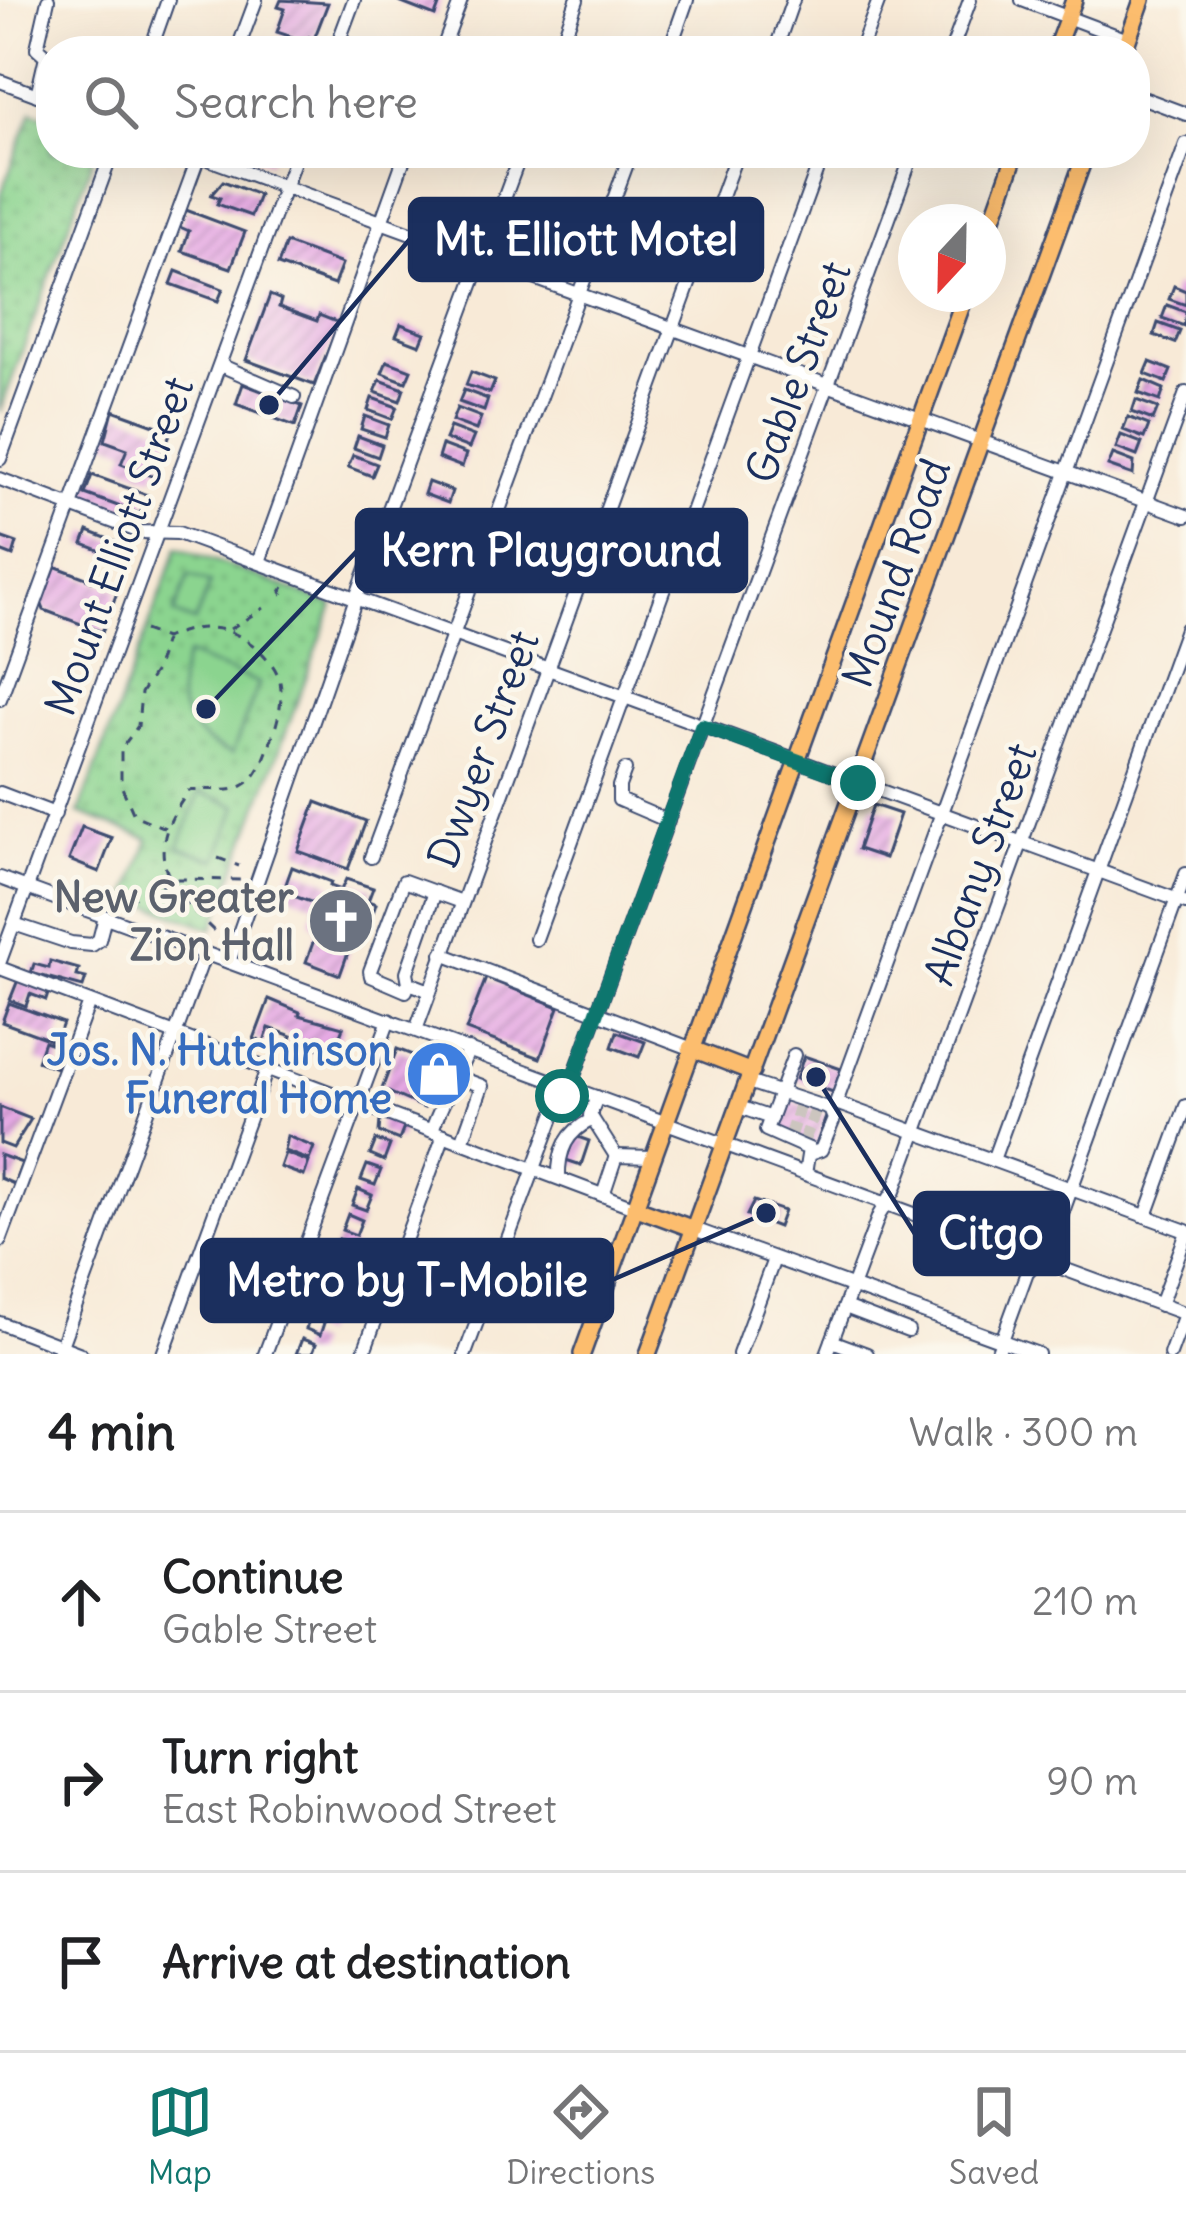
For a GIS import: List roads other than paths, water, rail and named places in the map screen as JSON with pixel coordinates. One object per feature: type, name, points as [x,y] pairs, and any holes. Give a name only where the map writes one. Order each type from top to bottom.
[{"type":"main road","points":[[1129,36],[1142,0]]},
{"type":"main road","points":[[998,204],[1011,168]]},
{"type":"main road","name":"Mound Road","points":[[648,1354],[1081,168]]},
{"type":"main road","name":"Mound Road","points":[[582,1354],[959,312]]},
{"type":"main road","points":[[690,1048],[750,1077]]},
{"type":"main road","points":[[634,1207],[694,1229]]},
{"type":"street","points":[[40,36],[48,0]]},
{"type":"street","points":[[155,36],[168,0]]},
{"type":"street","points":[[243,36],[256,0]]},
{"type":"street","points":[[341,36],[354,0]]},
{"type":"street","points":[[448,36],[461,0]]},
{"type":"street","points":[[564,36],[577,0]]},
{"type":"street","points":[[674,36],[687,0]]},
{"type":"street","points":[[781,36],[794,0]]},
{"type":"street","points":[[866,36],[879,0]]},
{"type":"street","points":[[957,36],[970,0]]},
{"type":"street","points":[[1022,0],[1071,8],[1113,36]]},
{"type":"street","points":[[0,81],[36,95]]},
{"type":"street","points":[[1150,101],[1186,114]]},
{"type":"street","points":[[1160,1305],[1186,1233],[836,1102],[1186,145]]},
{"type":"street","points":[[0,459],[107,168]]},
{"type":"street","points":[[0,699],[192,168]]},
{"type":"street","points":[[235,168],[1186,516]]},
{"type":"street","name":"Mount Elliott Street","points":[[0,964],[291,168]]},
{"type":"street","points":[[259,562],[401,168]]},
{"type":"street","points":[[229,962],[356,598],[515,168]]},
{"type":"street","points":[[371,857],[626,168]]},
{"type":"street","name":"Dwyer Street","points":[[416,1030],[731,168]]},
{"type":"street","points":[[536,939],[817,168]]},
{"type":"street","name":"Gable Street","points":[[465,1354],[597,1013],[907,168]]},
{"type":"street","points":[[220,364],[294,397]]},
{"type":"street","name":"Albany Street","points":[[830,1347],[916,1132],[1186,393]]},
{"type":"street","points":[[0,479],[140,532],[178,532],[1181,902]]},
{"type":"street","points":[[993,1160],[1186,629]]},
{"type":"street","points":[[625,770],[619,800],[668,820]]},
{"type":"street","points":[[0,793],[55,814]]},
{"type":"street","points":[[999,1347],[1027,1272],[1050,1247],[1181,902],[1186,874]]},
{"type":"street","points":[[0,878],[1185,1314],[1170,1354]]},
{"type":"street","points":[[435,892],[407,972],[406,991],[371,976],[404,881],[435,892],[462,902]]},
{"type":"street","points":[[14,924],[70,943],[92,945],[99,940],[105,917]]},
{"type":"street","points":[[59,1350],[205,953]]},
{"type":"street","points":[[442,955],[690,1048]]},
{"type":"street","points":[[0,964],[89,1002],[634,1207]]},
{"type":"street","points":[[409,983],[430,991]]},
{"type":"street","points":[[0,1241],[89,1002]]},
{"type":"street","points":[[265,1354],[389,1020]]},
{"type":"street","points":[[362,1354],[438,1133],[447,1086],[458,1077],[469,1049]]},
{"type":"street","points":[[750,1077],[779,1094],[830,1109],[834,1119],[821,1150],[766,1130],[771,1118],[779,1094],[794,1055]]},
{"type":"street","points":[[163,1354],[267,1069]]},
{"type":"street","points":[[458,1077],[482,1086],[462,1142]]},
{"type":"street","points":[[559,1178],[568,1135],[592,1120],[597,1097]]},
{"type":"street","points":[[1145,1216],[1186,1106]]},
{"type":"street","points":[[739,1108],[771,1118]]},
{"type":"street","points":[[592,1120],[616,1156]]},
{"type":"street","points":[[765,1159],[784,1136]]},
{"type":"street","points":[[805,1174],[806,1146]]},
{"type":"street","points":[[616,1156],[652,1157]]},
{"type":"street","points":[[603,1195],[616,1156]]},
{"type":"street","points":[[694,1229],[999,1347],[1038,1354]]},
{"type":"street","points":[[739,1354],[774,1259]]},
{"type":"street","points":[[844,1307],[908,1331]]},
{"type":"street","points":[[0,1323],[59,1350],[82,1354]]},
{"type":"street","points":[[830,1347],[867,1354]]},
{"type":"tunnel","points":[[790,1135],[800,1104]]},
{"type":"tunnel","points":[[804,1140],[816,1110]]},
{"type":"place","name":"Mt. Elliott Motel","points":[[269,405]]},
{"type":"place","name":"Kern Playground","points":[[206,709]]},
{"type":"place","name":"New Greater Zion Hall","points":[[341,921]]},
{"type":"place","name":"Jos. N. Hutchinson Funeral Home","points":[[439,1074]]},
{"type":"place","name":"Citgo","points":[[816,1077]]},
{"type":"place","name":"Metro by T-Mobile","points":[[766,1213]]}]
